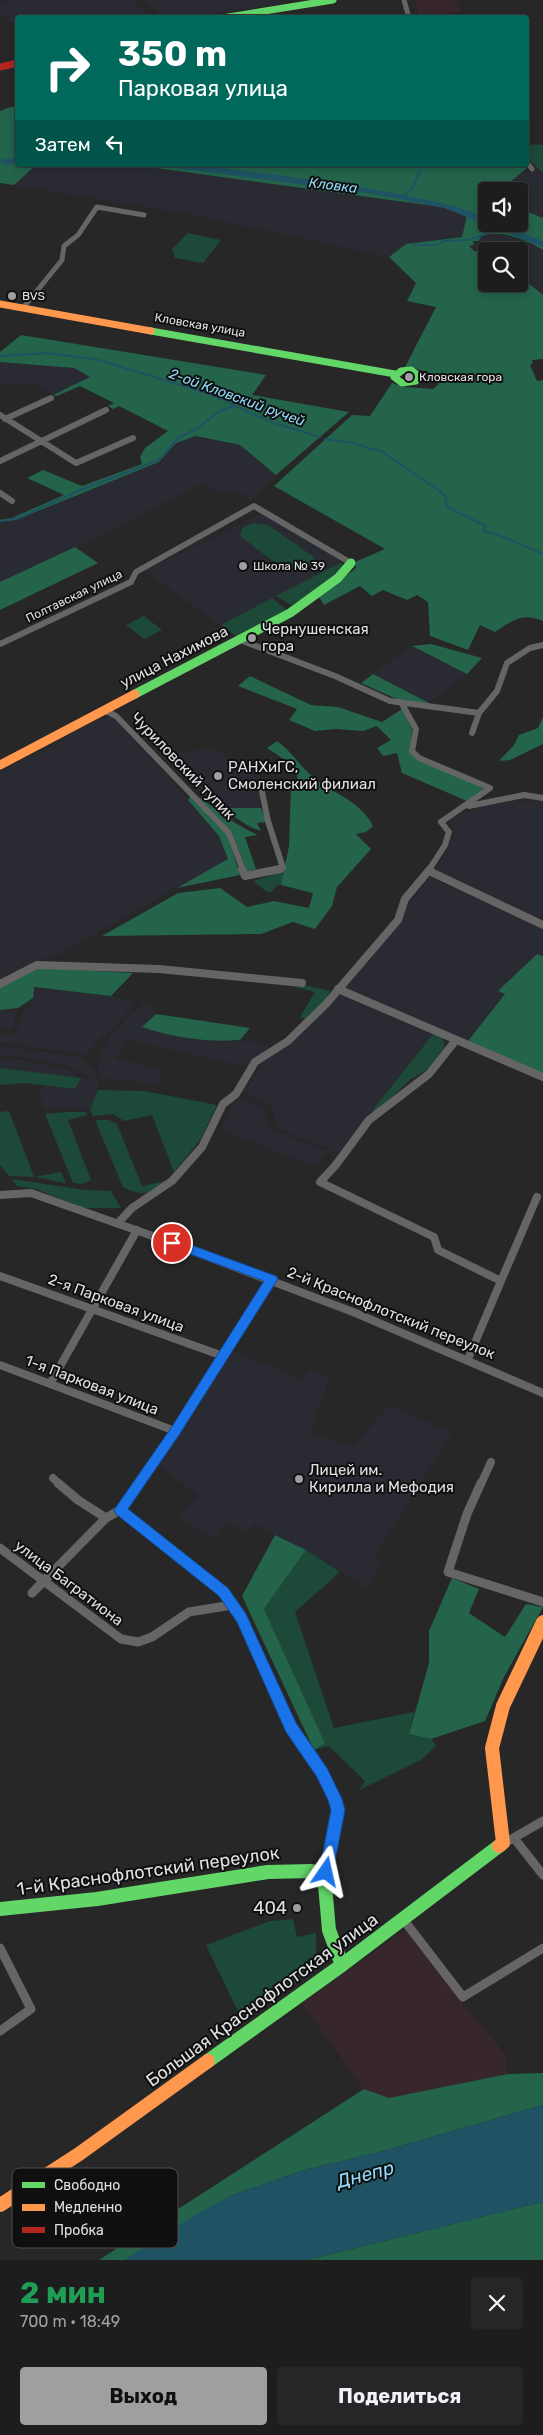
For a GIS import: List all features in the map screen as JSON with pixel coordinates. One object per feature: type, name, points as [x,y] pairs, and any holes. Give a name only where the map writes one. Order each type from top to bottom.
[{"type":"street","points":[[240,15],[333,0]]},
{"type":"street","points":[[404,0],[408,15]]},
{"type":"street","points":[[0,67],[15,64]]},
{"type":"street","points":[[529,165],[532,169]]},
{"type":"street","points":[[24,308],[62,260],[62,252],[67,242],[77,236],[97,207],[144,215]]},
{"type":"street","name":"Кловская улица","points":[[0,304],[394,374]]},
{"type":"street","points":[[3,417],[51,398]]},
{"type":"street","points":[[0,461],[106,410]]},
{"type":"street","points":[[3,417],[76,463],[133,438]]},
{"type":"street","points":[[0,493],[12,501]]},
{"type":"street","name":"Полтавская улица","points":[[1,641],[131,582],[136,572],[254,506],[259,507],[351,563]]},
{"type":"street","name":"улица Нахимова","points":[[0,765],[290,613],[297,604],[321,592],[347,573],[351,563]]},
{"type":"street","points":[[240,640],[402,704],[479,713]]},
{"type":"street","points":[[472,733],[479,713],[497,691],[507,662],[530,648],[543,645]]},
{"type":"street","points":[[118,1223],[132,1208],[172,1181],[202,1147],[223,1104],[236,1094],[255,1062],[288,1041],[338,989],[398,920],[405,899],[430,871],[445,845],[449,832],[441,822],[464,808],[490,788],[482,782],[420,758],[412,751],[416,729],[402,704]]},
{"type":"street","name":"Чуриловский тупик","points":[[104,710],[116,716],[229,833],[245,876],[268,873],[283,868],[268,821],[260,782]]},
{"type":"street","points":[[464,808],[524,795],[543,798]]},
{"type":"street","points":[[430,871],[543,925]]},
{"type":"street","points":[[0,984],[37,965],[159,969],[302,983]]},
{"type":"street","points":[[338,989],[543,1077]]},
{"type":"street","points":[[456,1040],[430,1074],[369,1120],[335,1166],[320,1182],[434,1237],[438,1250],[452,1259],[479,1268],[502,1281]]},
{"type":"street","name":"2-й Краснофлотский переулок","points":[[0,1195],[32,1193],[272,1279],[468,1359],[543,1393]]},
{"type":"street","points":[[468,1359],[537,1197]]},
{"type":"street","points":[[50,1384],[137,1230]]},
{"type":"street","name":"2-я Парковая улица","points":[[0,1276],[223,1356]]},
{"type":"street","points":[[32,1592],[106,1518],[120,1510],[175,1431],[272,1279]]},
{"type":"street","name":"1-я Парковая улица","points":[[0,1365],[175,1431]]},
{"type":"street","points":[[491,1462],[468,1514],[448,1572],[543,1602]]},
{"type":"street","points":[[54,1478],[65,1491],[88,1508],[106,1518]]},
{"type":"street","points":[[120,1510],[223,1592],[246,1626],[291,1728],[322,1773],[338,1810],[325,1885],[329,1930],[342,1965]]},
{"type":"street","name":"улица Багратиона","points":[[0,1548],[121,1640],[138,1642],[152,1637],[189,1612],[232,1605]]},
{"type":"street","points":[[503,1843],[492,1748],[503,1706],[543,1622]]},
{"type":"street","name":"Большая Краснофлотская улица","points":[[57,2168],[342,1965],[503,1843],[543,1821]]},
{"type":"street","points":[[514,1838],[543,1875]]},
{"type":"street","name":"1-й Краснофлотский переулок","points":[[0,1909],[32,1907],[149,1891],[287,1869],[312,1870],[325,1885]]},
{"type":"street","points":[[403,1919],[463,1997],[543,1948]]},
{"type":"street","points":[[0,1948],[31,2009],[0,2031]]},
{"type":"street","name":"Большая Краснофлотская улица","points":[[0,2205],[12,2197]]},
{"type":"shaded area","points":[[12,0],[131,0],[150,15],[15,15],[15,27],[0,13],[0,3]]},
{"type":"shaded area","points":[[143,0],[277,0],[281,4],[207,15],[160,15]]},
{"type":"shaded area","points":[[415,0],[463,0],[454,2],[462,11],[419,15]]},
{"type":"shaded area","points":[[34,167],[149,167],[456,209],[467,215],[462,237],[406,244],[389,257],[184,213],[14,185]]},
{"type":"shaded area","points":[[536,169],[543,173],[543,218],[528,212],[528,182],[509,182],[516,176]]},
{"type":"shaded area","points":[[489,234],[502,234],[533,243],[543,250],[543,295],[528,283],[528,242],[478,242],[478,250],[470,250],[469,246],[473,241]]},
{"type":"shaded area","points":[[0,362],[74,368],[91,377],[53,395],[32,383],[0,384]]},
{"type":"shaded area","points":[[196,436],[240,445],[276,475],[251,500],[242,493],[227,491],[219,493],[206,485],[196,486],[110,531],[0,582],[0,522],[16,520],[47,508],[171,452],[176,443]]},
{"type":"shaded area","name":"Школа № 39","points":[[265,512],[342,562],[221,625],[144,571]]},
{"type":"shaded area","points":[[412,646],[467,674],[429,703],[373,674]]},
{"type":"shaded area","points":[[102,718],[112,718],[168,776],[219,836],[228,859],[52,958],[41,959],[0,982],[0,771],[62,741],[66,736]]},
{"type":"shaded area","name":"РАНХиГС, Смоленский филиал","points":[[214,749],[251,771],[256,780],[261,808],[221,808],[197,790],[160,753]]},
{"type":"shaded area","points":[[543,801],[543,919],[436,872],[454,834],[449,819],[495,802]]},
{"type":"shaded area","points":[[429,877],[543,928],[543,956],[537,954],[499,991],[505,994],[468,1041],[343,989]]},
{"type":"shaded area","points":[[33,987],[111,996],[137,1002],[97,1041],[86,1055],[0,1043],[0,1034],[15,1034],[22,1014],[34,1002],[32,995]]},
{"type":"shaded area","points":[[340,995],[433,1034],[339,1152],[328,1151],[329,1149],[277,1129],[272,1105],[243,1091],[264,1062],[295,1040]]},
{"type":"shaded area","points":[[143,1003],[152,1006],[156,1014],[142,1027],[161,1033],[220,1042],[255,1041],[272,1050],[250,1067],[128,1040],[115,1060],[162,1069],[157,1084],[102,1078],[98,1070],[100,1056],[110,1036],[133,1011],[138,1011]]},
{"type":"shaded area","points":[[18,1008],[12,1030],[0,1029],[0,1010]]},
{"type":"shaded area","points":[[0,1046],[79,1057],[94,1068],[97,1078],[89,1078],[65,1065],[11,1056],[0,1056]]},
{"type":"shaded area","points":[[10,1058],[65,1069],[81,1078],[99,1080],[98,1090],[90,1110],[64,1107],[43,1109],[40,1096],[42,1085],[75,1089],[80,1078],[0,1068],[0,1059]]},
{"type":"shaded area","points":[[238,1097],[263,1107],[268,1125],[275,1131],[328,1151],[316,1165],[300,1161],[221,1129],[230,1108]]},
{"type":"shaded area","name":"Лицей им. Кирилла и Мефодия","points":[[232,1351],[303,1380],[309,1369],[329,1377],[322,1400],[311,1418],[317,1420],[310,1433],[353,1447],[389,1405],[452,1433],[375,1556],[383,1562],[367,1588],[306,1550],[254,1524],[248,1532],[226,1523],[215,1539],[179,1517],[198,1495],[159,1466]]},
{"type":"shaded area","points":[[408,1928],[464,2006],[505,2054],[508,2074],[389,2098],[364,2089],[302,2003]]},
{"type":"green space","points":[[15,107],[15,167],[34,167],[14,185],[0,183],[0,111]]},
{"type":"green space","points":[[529,144],[543,145],[543,173],[529,160]]},
{"type":"green space","points":[[149,167],[525,167],[526,169],[510,182],[478,182],[478,232],[528,232],[528,212],[543,218],[543,250],[522,239],[497,234],[482,236],[478,241],[473,241],[474,245],[469,246],[474,251],[478,251],[478,292],[528,292],[528,283],[543,295],[543,359],[532,360],[533,363],[530,365],[537,381],[543,380],[543,621],[536,618],[523,617],[495,632],[480,625],[468,650],[430,636],[428,602],[417,595],[407,600],[383,590],[372,596],[360,586],[324,605],[319,597],[356,568],[355,562],[385,549],[274,486],[352,415],[370,416],[392,383],[405,387],[433,389],[439,384],[424,376],[425,371],[405,367],[436,307],[407,301],[416,283],[389,257],[406,244],[462,237],[467,215],[456,209]]},
{"type":"green space","points":[[188,233],[221,240],[203,263],[175,258],[172,249]]},
{"type":"green space","points":[[21,335],[266,375],[252,395],[349,412],[276,475],[240,445],[196,436],[176,443],[159,462],[16,520],[0,522],[0,520],[12,518],[64,495],[27,478],[43,470],[82,486],[142,464],[140,457],[145,448],[168,431],[119,406],[113,409],[108,406],[114,403],[80,386],[57,396],[53,395],[90,377],[74,368],[0,362],[0,352]]},
{"type":"green space","points":[[252,523],[268,525],[314,557],[312,565],[303,569],[294,569],[284,566],[265,555],[240,536],[242,528]]},
{"type":"green space","points":[[75,547],[98,563],[0,610],[0,582]]},
{"type":"green space","points":[[342,562],[344,572],[319,591],[291,605],[276,596]]},
{"type":"green space","points":[[272,598],[287,610],[285,613],[237,637],[221,625]]},
{"type":"green space","points":[[144,616],[162,630],[144,639],[126,625]]},
{"type":"green space","points":[[431,644],[482,658],[467,674],[412,646]]},
{"type":"green space","points":[[373,674],[429,703],[430,706],[403,702],[361,683]]},
{"type":"green space","points":[[250,676],[311,705],[338,707],[382,722],[402,709],[412,729],[410,752],[484,789],[467,801],[402,773],[397,753],[383,756],[377,748],[391,740],[377,726],[363,731],[336,729],[315,731],[289,720],[297,709],[238,686]]},
{"type":"green space","points":[[543,717],[543,744],[510,760],[499,761],[514,745],[519,735],[538,728]]},
{"type":"green space","points":[[277,741],[313,777],[361,810],[373,826],[366,832],[356,834],[371,849],[337,887],[332,906],[315,929],[293,922],[261,934],[102,936],[178,893],[220,888],[247,907],[274,901],[309,908],[313,893],[281,885],[289,846],[291,783],[298,781],[295,767],[267,748]]},
{"type":"green space","points":[[191,795],[227,833],[240,875],[177,888],[228,859],[219,836],[188,800]]},
{"type":"green space","points":[[201,798],[235,823],[258,835],[245,837],[256,869],[247,872],[232,832]]},
{"type":"green space","points":[[221,808],[261,808],[267,822],[257,823],[261,831],[250,827]]},
{"type":"green space","points":[[284,871],[281,885],[276,886],[272,892],[267,892],[253,881]]},
{"type":"green space","points":[[537,954],[543,956],[543,1074],[468,1041],[505,994],[498,991]]},
{"type":"green space","points":[[40,968],[133,973],[111,996],[34,987],[33,998],[18,1008],[0,1010],[0,987]]},
{"type":"green space","points":[[308,986],[330,991],[325,1001],[305,1019],[300,1017],[315,992],[295,987]]},
{"type":"green space","points":[[156,1014],[250,1028],[240,1040],[215,1041],[165,1034],[142,1027]]},
{"type":"green space","points":[[433,1034],[442,1038],[445,1046],[428,1069],[411,1079],[379,1109],[371,1112]]},
{"type":"green space","points":[[0,1068],[81,1078],[75,1089],[24,1083],[0,1085]]},
{"type":"green space","points":[[98,1090],[144,1091],[217,1105],[200,1140],[174,1172],[152,1115],[124,1121],[113,1114],[93,1116],[90,1110]]},
{"type":"green space","points":[[9,1111],[34,1177],[9,1176],[0,1165],[0,1112]]},
{"type":"green space","points":[[86,1112],[87,1115],[68,1120],[91,1180],[81,1184],[73,1183],[45,1114]]},
{"type":"green space","points":[[95,1120],[109,1120],[117,1124],[142,1186],[170,1180],[152,1191],[142,1193],[123,1187]]},
{"type":"green space","points":[[61,1172],[66,1183],[34,1177]]},
{"type":"green space","points":[[11,1179],[85,1190],[111,1191],[121,1208],[84,1208],[36,1189],[17,1186]]},
{"type":"green space","points":[[275,1535],[306,1550],[264,1609],[325,1743],[314,1750],[242,1596]]},
{"type":"green space","points":[[306,1550],[340,1572],[295,1612],[334,1728],[414,1712],[409,1734],[431,1739],[436,1746],[421,1760],[359,1790],[365,1781],[329,1746],[314,1750],[325,1743],[264,1609]]},
{"type":"green space","points":[[452,1578],[479,1589],[469,1613],[505,1637],[526,1604],[543,1607],[504,1677],[485,1721],[431,1739],[409,1734],[429,1663],[429,1631]]},
{"type":"green space","points":[[293,1919],[297,1937],[316,1933],[316,1954],[311,1966],[284,1992],[242,2020],[206,1945],[270,1921]]},
{"type":"green space","points":[[543,2073],[543,2105],[383,2151],[305,2170],[232,2195],[178,2228],[178,2209],[364,2089],[389,2098],[508,2074]]},
{"type":"green space","points":[[543,2202],[543,2260],[307,2260]]},
{"type":"green space","points":[[118,2248],[145,2248],[125,2260],[99,2260]]},
{"type":"water","name":"Днепр","points":[[543,2105],[543,2202],[307,2260],[125,2260],[144,2248],[178,2248],[178,2226],[232,2195],[305,2170],[383,2151]]},
{"type":"waterway","name":"Кловка","points":[[4,162],[15,160]]},
{"type":"waterway","name":"Кловка","points":[[191,167],[375,191],[446,206],[478,218]]},
{"type":"waterway","points":[[401,198],[413,187],[421,167]]},
{"type":"waterway","points":[[414,245],[438,245],[443,241],[468,240],[491,232]]},
{"type":"waterway","name":"Кловка","points":[[511,232],[543,244]]},
{"type":"waterway","name":"2-ой Кловский ручей","points":[[0,356],[47,353],[95,359],[210,394],[268,421],[320,437]]},
{"type":"waterway","points":[[0,521],[19,518],[80,490],[159,460],[178,438],[198,428],[218,412],[233,406]]},
{"type":"waterway","name":"2-ой Кловский ручей","points":[[325,439],[352,443],[383,452],[445,495],[447,507],[486,526],[483,531],[501,536],[543,554]]},
{"type":"traffic: fast","points":[[240,15],[333,0]]},
{"type":"traffic: fast","points":[[151,331],[395,374]]},
{"type":"traffic: fast","points":[[411,370],[419,376],[416,381],[402,383],[394,377],[401,371],[411,370]]},
{"type":"traffic: fast","points":[[135,694],[290,613],[331,584],[351,563]]},
{"type":"traffic: fast","points":[[208,2061],[342,1965],[499,1846]]},
{"type":"traffic: fast","points":[[0,1909],[97,1899],[268,1872],[312,1871],[325,1885],[329,1930],[342,1965]]},
{"type":"traffic: slow","points":[[0,304],[151,331]]},
{"type":"traffic: slow","points":[[0,765],[135,694]]},
{"type":"traffic: slow","points":[[499,1846],[503,1843],[492,1748],[503,1706],[543,1622]]},
{"type":"traffic: slow","points":[[57,2168],[208,2061]]},
{"type":"traffic: slow","points":[[0,2205],[12,2197]]},
{"type":"traffic: jam","points":[[0,67],[15,64]]},
{"type":"place","name":"BVS","points":[[12,296]]},
{"type":"place","name":"Кловская гора","points":[[409,377]]},
{"type":"place","name":"Школа № 39","points":[[243,566]]},
{"type":"place","name":"Чернушенская гора","points":[[252,638]]},
{"type":"place","name":"РАНХиГС, Смоленский филиал","points":[[218,776]]},
{"type":"place","name":"Лицей им. Кирилла и Мефодия","points":[[299,1479]]},
{"type":"place","name":"404","points":[[297,1908]]},
{"type":"route","points":[[172,1243],[272,1279],[175,1431],[120,1510],[223,1592],[242,1618],[291,1728],[322,1773],[338,1810],[326,1872]]}]
